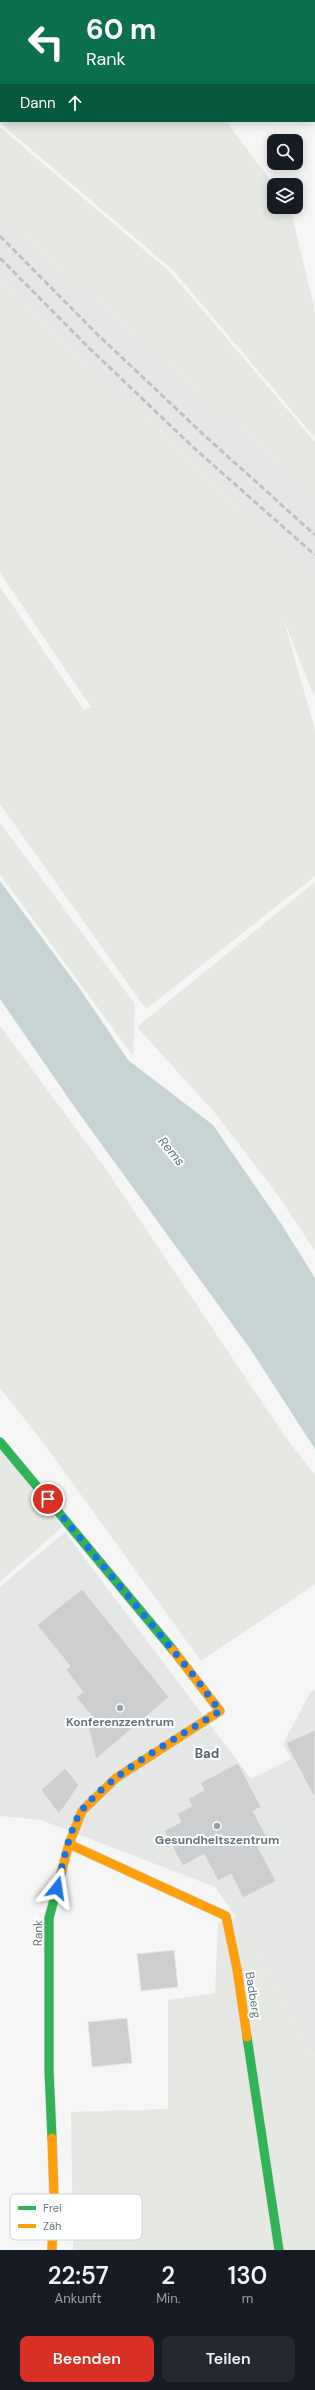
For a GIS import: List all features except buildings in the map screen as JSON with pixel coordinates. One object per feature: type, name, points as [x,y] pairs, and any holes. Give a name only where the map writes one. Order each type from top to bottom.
[{"type":"street","name":"Rank","points":[[0,1442],[195,1677],[220,1711],[116,1778],[82,1811],[69,1844],[49,1918],[49,2070],[54,2194]]},
{"type":"street","name":"Badberg","points":[[69,1844],[226,1916],[237,1969],[279,2250]]},
{"type":"street","name":"Rank","points":[[52,2240],[52,2250]]},
{"type":"shaded area","points":[[0,122],[227,122],[269,178],[267,178],[267,214],[292,214],[315,311],[315,438],[173,270]]},
{"type":"shaded area","points":[[0,127],[170,272],[315,442],[315,498],[0,217]]},
{"type":"shaded area","points":[[0,217],[315,498],[315,576],[0,278]]},
{"type":"shaded area","points":[[0,278],[315,576],[315,699],[283,618],[315,730],[315,876],[146,1009],[0,804],[0,587],[84,710],[91,707],[0,573]]},
{"type":"shaded area","points":[[0,823],[135,1004],[133,1056],[0,874]]},
{"type":"shaded area","points":[[315,882],[315,1251],[275,1191],[214,1112],[137,1027]]},
{"type":"shaded area","points":[[0,1026],[103,1165],[286,1438],[315,1475],[315,1584],[201,1661],[45,1445],[0,1388]]},
{"type":"shaded area","points":[[0,1441],[62,1527],[0,1582]]},
{"type":"shaded area","points":[[65,1532],[251,1779],[291,1759],[283,1744],[310,1693],[315,1690],[315,2056],[261,1954],[215,1887],[41,1820],[0,1816],[0,1587]]},
{"type":"shaded area","points":[[237,1917],[261,1954],[315,2056],[315,2250],[73,2250],[73,2240],[142,2240],[142,2194],[72,2194],[71,2112],[168,2109],[168,2000],[215,1993],[218,1923]]},
{"type":"water","name":"Rems","points":[[0,881],[80,989],[128,1060],[213,1125],[280,1222],[315,1278],[315,1449],[251,1350],[78,1112],[0,999]]},
{"type":"railway","points":[[0,236],[97,334],[204,435],[315,535]]},
{"type":"railway","points":[[0,258],[87,346],[194,448],[315,555]]},
{"type":"traffic: fast","points":[[0,1442],[173,1650]]},
{"type":"traffic: fast","points":[[52,2138],[49,2070],[49,1918],[62,1870]]},
{"type":"traffic: fast","points":[[247,2037],[279,2250]]},
{"type":"traffic: slow","points":[[62,1870],[69,1844],[82,1811],[116,1778],[220,1711],[173,1650]]},
{"type":"traffic: slow","points":[[69,1844],[226,1916],[237,1969],[247,2037]]},
{"type":"traffic: slow","points":[[52,2138],[54,2194]]},
{"type":"traffic: slow","points":[[52,2240],[52,2250]]},
{"type":"place","name":"Konferenzzentrum","points":[[120,1708]]},
{"type":"place","name":"Gesundheitszentrum","points":[[217,1826]]},
{"type":"district","name":"Bad","points":[[207,1753]]},
{"type":"route","points":[[48,1499],[195,1677],[220,1711],[116,1778],[82,1811],[69,1844],[57,1888]]}]
